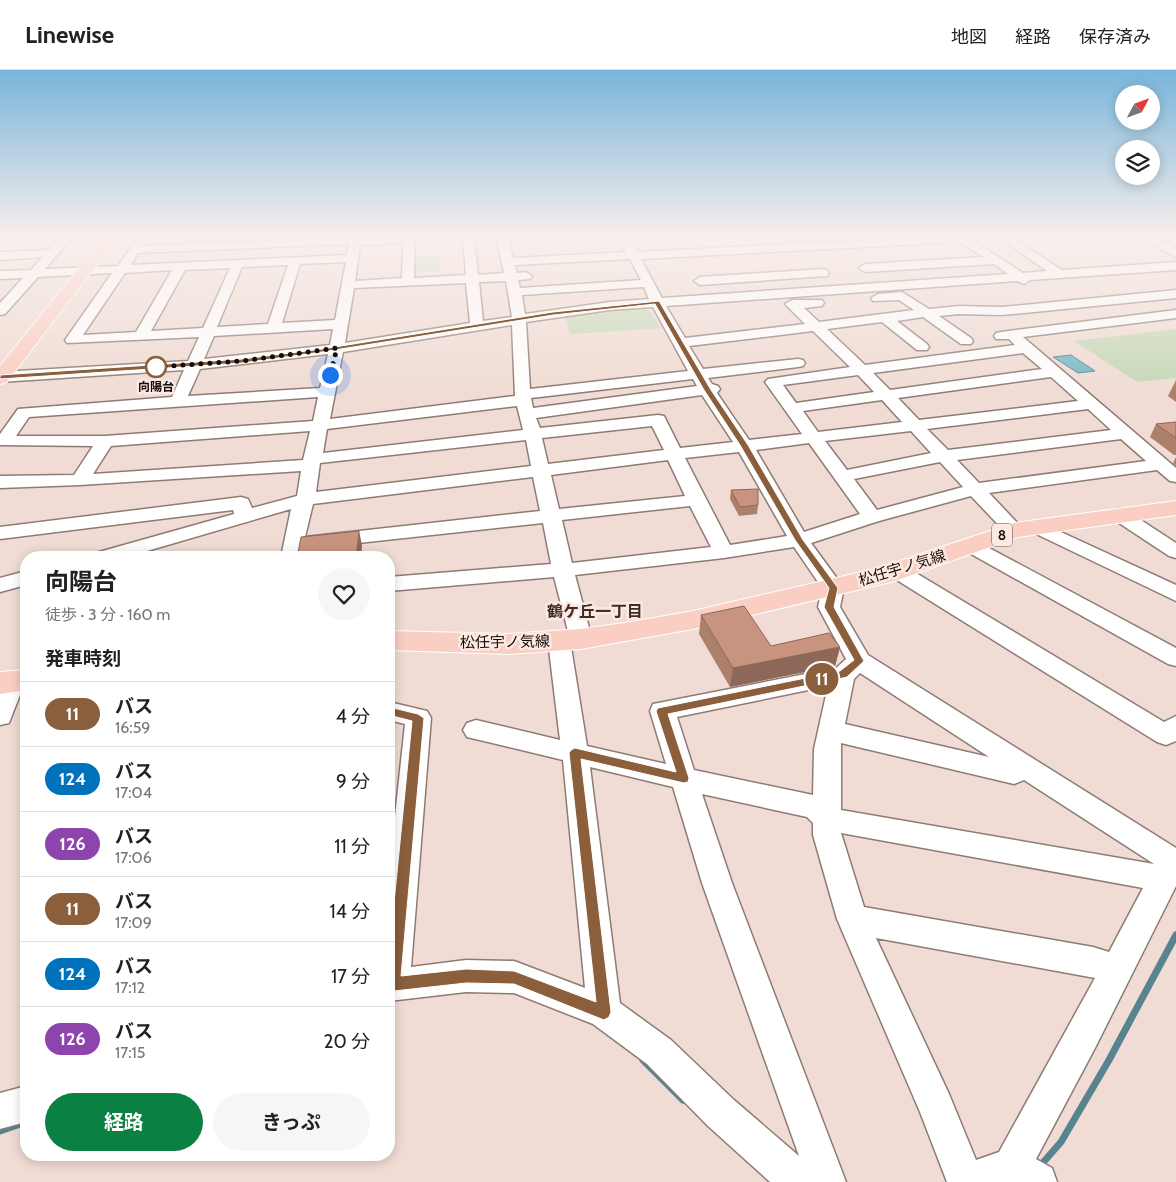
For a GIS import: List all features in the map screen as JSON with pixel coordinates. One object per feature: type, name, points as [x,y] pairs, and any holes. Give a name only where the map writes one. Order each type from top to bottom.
[{"type":"main road","points":[[0,362],[63,289]]},
{"type":"main road","points":[[0,377],[65,289]]},
{"type":"main road","name":"松任宇ノ気線","points":[[395,641],[509,644],[570,640],[693,620],[898,572],[1026,528],[1176,508]]},
{"type":"street","points":[[0,311],[20,289]]},
{"type":"street","points":[[108,289],[72,340],[342,324]]},
{"type":"street","points":[[141,336],[167,289]]},
{"type":"street","points":[[178,402],[227,289]]},
{"type":"street","points":[[274,328],[286,289]]},
{"type":"street","points":[[347,289],[306,499],[301,508],[292,551],[696,500]]},
{"type":"street","points":[[474,289],[477,326]]},
{"type":"street","points":[[515,289],[519,318],[524,403],[563,570],[570,640],[575,753],[604,1012]]},
{"type":"street","points":[[516,292],[562,289]]},
{"type":"street","points":[[651,289],[703,383],[744,445],[799,540],[833,588],[829,607],[851,668],[827,749],[827,834],[852,919],[936,1106],[967,1182],[1024,1174],[1083,1036],[1116,970],[1172,871]]},
{"type":"street","points":[[705,289],[711,299]]},
{"type":"street","points":[[0,377],[194,365],[337,348],[519,318],[610,306],[840,289]]},
{"type":"street","points":[[971,289],[947,293],[977,310],[1012,335],[1176,477]]},
{"type":"street","points":[[951,295],[997,289]]},
{"type":"street","points":[[1111,289],[1169,320],[1176,319]]},
{"type":"street","points":[[681,343],[926,313],[977,310],[1002,311],[1172,294]]},
{"type":"street","points":[[848,357],[792,304],[902,296],[966,341]]},
{"type":"street","points":[[904,349],[1176,314]]},
{"type":"street","points":[[885,318],[922,347]]},
{"type":"street","points":[[754,384],[773,382],[864,362],[1026,348]]},
{"type":"street","points":[[828,359],[848,357],[864,362],[885,396],[975,489],[1026,528],[1176,594]]},
{"type":"street","points":[[524,403],[648,397],[703,383],[809,362]]},
{"type":"street","points":[[792,408],[1053,372]]},
{"type":"street","points":[[773,382],[872,518]]},
{"type":"street","points":[[2,441],[105,441],[321,425],[703,383],[726,387]]},
{"type":"street","points":[[2,441],[24,412],[327,392]]},
{"type":"street","points":[[648,397],[696,500],[724,552]]},
{"type":"street","points":[[124,551],[306,499],[1092,404]]},
{"type":"street","points":[[0,482],[80,480],[312,462],[658,420]]},
{"type":"street","points":[[842,476],[944,456],[1126,433]]},
{"type":"street","points":[[80,480],[105,441]]},
{"type":"street","points":[[395,584],[563,570],[724,552],[799,540],[975,489],[1161,464]]},
{"type":"street","points":[[0,533],[241,503],[244,518]]},
{"type":"street","points":[[1120,515],[1176,552]]},
{"type":"street","points":[[971,546],[1176,658]]},
{"type":"street","points":[[898,572],[1173,734]]},
{"type":"street","points":[[0,585],[20,580]]},
{"type":"street","points":[[827,1182],[717,883],[662,711],[851,668],[1026,768],[1172,871]]},
{"type":"street","points":[[0,716],[13,682]]},
{"type":"street","points":[[395,712],[418,718],[395,945]]},
{"type":"street","points":[[476,730],[815,807],[827,819],[1172,871]]},
{"type":"street","points":[[831,731],[1014,773],[1026,768]]},
{"type":"street","points":[[852,919],[1093,962],[1116,970]]},
{"type":"street","points":[[395,984],[466,976],[514,978],[604,1012],[659,1052],[721,1113],[799,1182]]},
{"type":"street","points":[[0,1111],[20,1106]]},
{"type":"green space","points":[[636,308],[649,310],[661,328],[570,334],[565,317]]},
{"type":"green space","points":[[1176,329],[1176,378],[1137,382],[1074,341]]},
{"type":"water","points":[[1071,355],[1095,371],[1078,373],[1053,357]]},
{"type":"building","points":[[1176,422],[1176,438],[1156,424]]},
{"type":"building","points":[[758,489],[758,505],[740,507],[731,490]]},
{"type":"building","points":[[359,531],[357,551],[298,551],[301,537]]},
{"type":"building","points":[[744,606],[771,646],[829,633],[840,647],[733,668],[701,615]]},
{"type":"waterway","points":[[1040,1166],[1061,1142],[1109,1060],[1176,935]]},
{"type":"waterway","points":[[643,1060],[683,1100]]},
{"type":"waterway","points":[[0,1131],[20,1124]]},
{"type":"bus line","name":"11","points":[[0,377],[242,361],[293,355],[519,318],[657,302],[707,390],[744,445],[799,540],[833,588],[829,607],[859,661],[843,674],[662,711],[684,778],[575,753],[604,1012],[514,978],[466,976],[395,984]]},
{"type":"bus line","name":"11","points":[[395,712],[418,718],[395,973]]},
{"type":"place","name":"向陽台","points":[[156,367]]},
{"type":"district","name":"鶴ケ丘一丁目","points":[[595,611]]},
{"type":"route","points":[[156,367],[242,361],[337,348],[330,375]]}]
